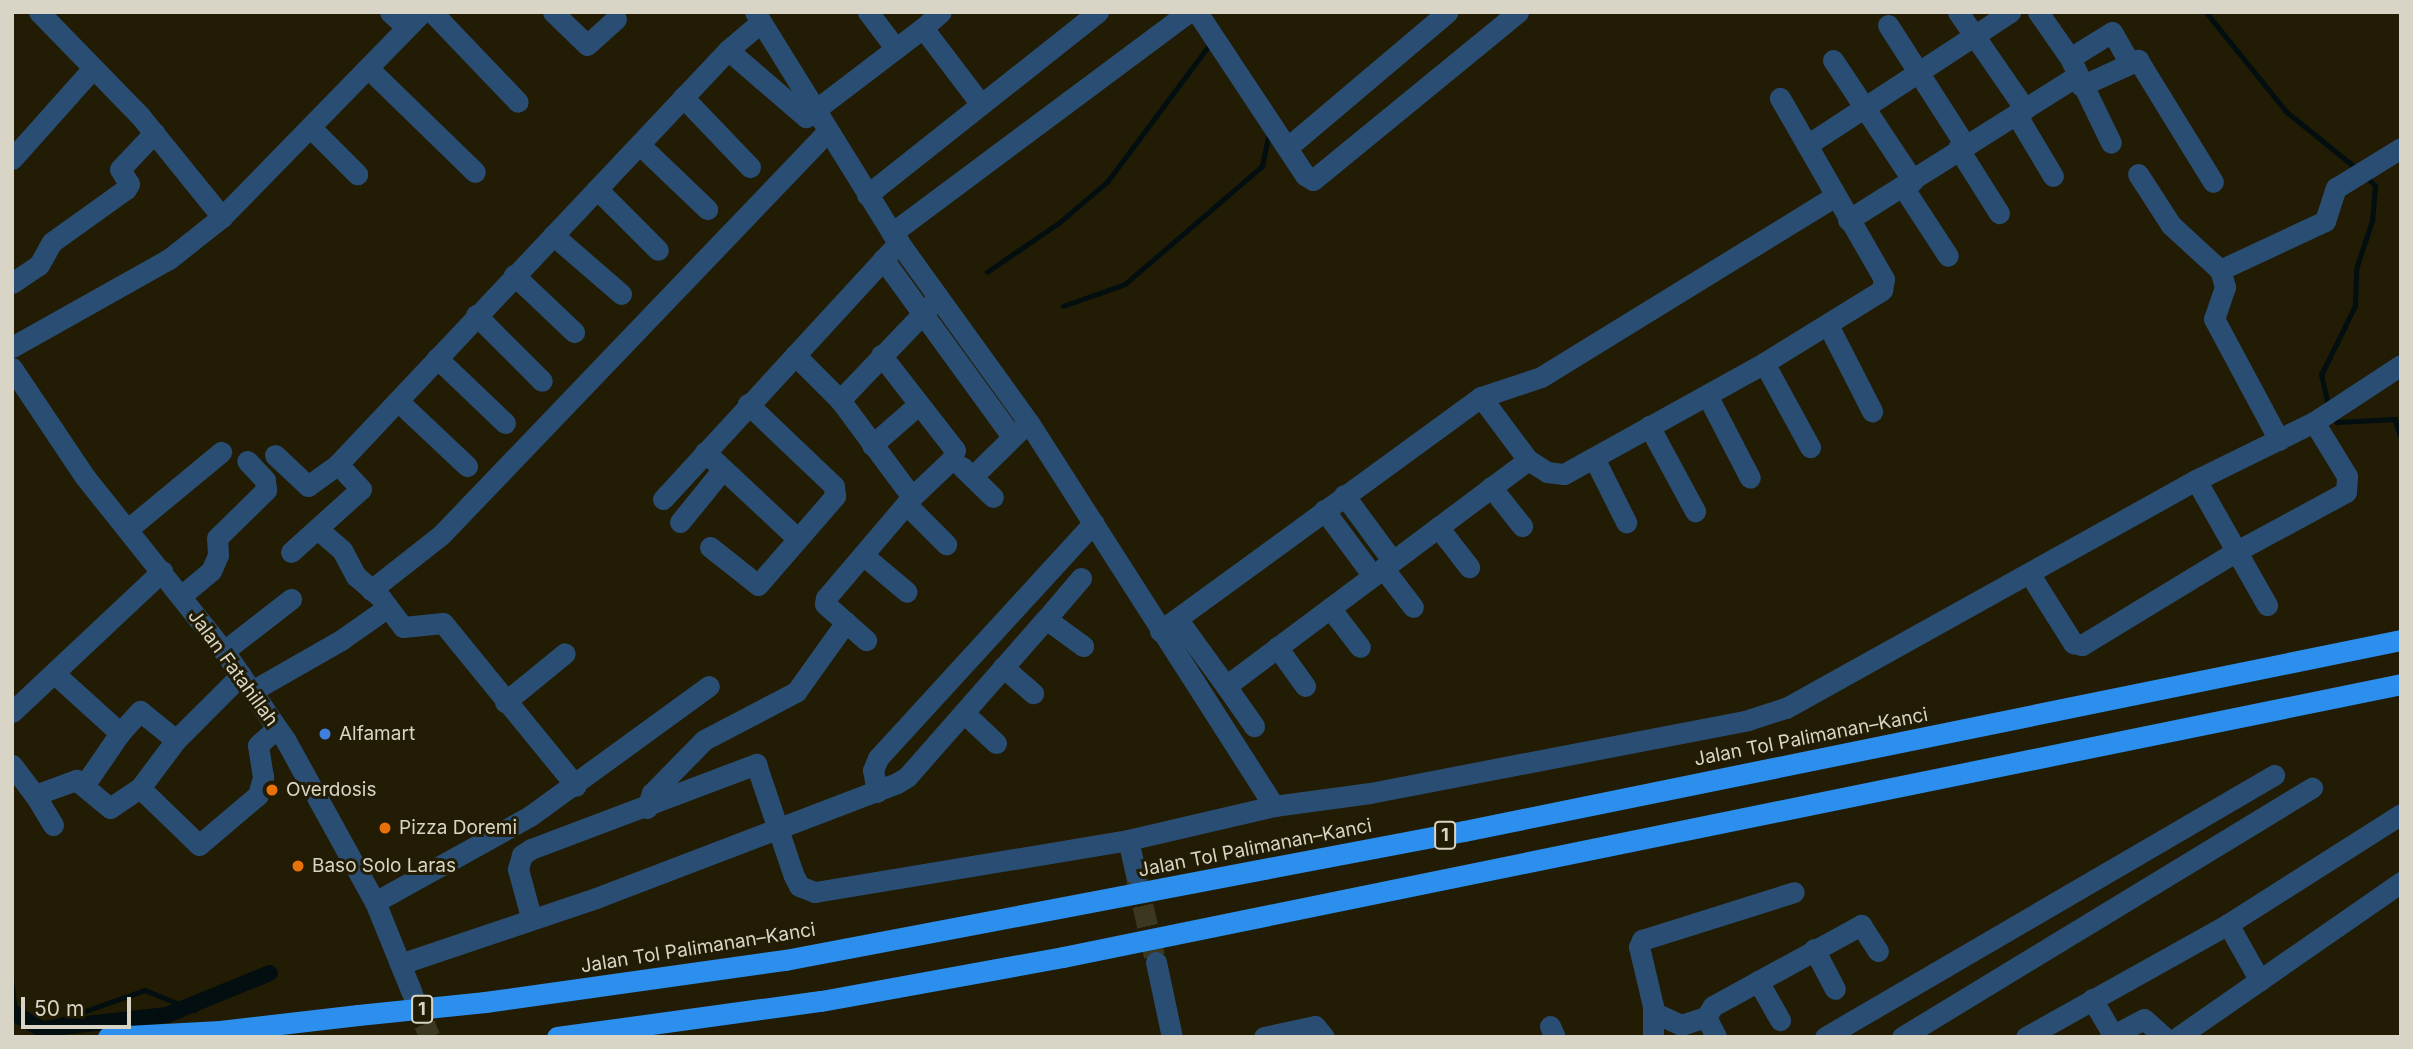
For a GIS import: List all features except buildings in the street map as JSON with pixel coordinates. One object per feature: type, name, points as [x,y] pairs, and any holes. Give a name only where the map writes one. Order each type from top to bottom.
[{"type":"highway","name":"Jalan Tol Palimanan–Kanci","points":[[108,1037],[220,1031],[485,1002],[785,960],[1369,849],[2401,640]]},
{"type":"highway","name":"1","points":[[557,1037],[821,1001],[1077,954],[2401,684]]},
{"type":"street","points":[[39,12],[154,133],[222,217]]},
{"type":"street","points":[[390,12],[406,27]]},
{"type":"street","points":[[12,348],[169,259],[222,217],[312,129],[422,12]]},
{"type":"street","points":[[432,12],[518,102]]},
{"type":"street","points":[[553,12],[587,46],[616,19]]},
{"type":"street","points":[[868,12],[896,49]]},
{"type":"street","points":[[728,50],[797,113],[806,117],[941,12]]},
{"type":"street","points":[[867,195],[1098,12]]},
{"type":"street","points":[[1198,12],[1305,175],[1319,178],[1518,12]]},
{"type":"street","points":[[1288,147],[1448,12]]},
{"type":"street","points":[[1958,12],[2020,112],[2053,176]]},
{"type":"street","points":[[1807,145],[1976,38],[2010,12]]},
{"type":"street","points":[[2038,12],[2076,73],[2111,142]]},
{"type":"street","points":[[663,499],[883,259],[895,237],[1015,138],[1130,59],[1185,13]]},
{"type":"street","points":[[275,455],[308,486],[338,464],[758,17],[895,237],[932,305],[1020,429],[1169,626],[1274,806]]},
{"type":"street","points":[[1888,25],[1921,73],[1999,213]]},
{"type":"street","points":[[923,28],[980,103]]},
{"type":"street","points":[[1848,220],[2020,112],[2076,73],[2112,32],[2129,61]]},
{"type":"street","points":[[1833,60],[1866,108],[1948,256]]},
{"type":"street","points":[[2076,73],[2129,61],[2143,64],[2213,182]]},
{"type":"street","points":[[12,159],[93,68]]},
{"type":"street","points":[[368,68],[475,172]]},
{"type":"street","points":[[683,97],[750,167]]},
{"type":"street","points":[[1481,397],[1528,460],[1556,475],[1594,458],[1764,363],[1828,325],[1885,286],[1780,98]]},
{"type":"street","points":[[312,129],[357,174]]},
{"type":"street","points":[[371,590],[441,535],[828,131]]},
{"type":"street","points":[[12,283],[38,265],[52,242],[127,189],[120,169],[154,133]]},
{"type":"street","points":[[640,145],[707,209]]},
{"type":"street","points":[[2220,270],[2325,221],[2336,188],[2401,148]]},
{"type":"street","points":[[2138,174],[2171,225],[2220,270],[2225,287],[2214,319],[2279,440]]},
{"type":"street","points":[[597,189],[658,250]]},
{"type":"street","points":[[1169,626],[1481,397],[1541,377],[1835,196]]},
{"type":"street","points":[[553,235],[621,294]]},
{"type":"street","points":[[883,259],[932,305]]},
{"type":"street","points":[[514,275],[574,332]]},
{"type":"street","points":[[840,400],[932,305]]},
{"type":"street","points":[[476,315],[542,381]]},
{"type":"street","points":[[1828,325],[1872,411]]},
{"type":"street","points":[[795,355],[840,400],[909,501],[946,544]]},
{"type":"street","points":[[866,640],[825,604],[826,598],[909,501],[952,459],[955,450],[881,355]]},
{"type":"street","points":[[437,358],[505,423]]},
{"type":"street","points":[[1764,363],[1810,447]]},
{"type":"street","points":[[518,869],[522,855],[531,849],[647,808],[756,764],[799,886],[815,892],[1128,840],[1274,806],[1370,793],[1748,720],[1786,708],[2196,480],[2317,421],[2401,365]]},
{"type":"street","name":"Jalan Fatahillah","points":[[12,368],[85,477],[224,651],[277,728],[375,902],[412,993]]},
{"type":"street","points":[[1707,394],[1750,478]]},
{"type":"street","points":[[398,401],[467,466]]},
{"type":"street","points":[[710,547],[758,585],[835,496],[835,486],[748,404]]},
{"type":"street","points":[[872,445],[919,404]]},
{"type":"street","points":[[2029,573],[2078,645],[2235,552],[2346,492],[2347,476],[2317,421]]},
{"type":"street","points":[[1649,426],[1695,511]]},
{"type":"street","points":[[972,477],[1020,429]]},
{"type":"street","points":[[128,529],[221,452]]},
{"type":"street","points":[[705,452],[797,538]]},
{"type":"street","points":[[1594,458],[1626,522]]},
{"type":"street","points":[[952,459],[993,497]]},
{"type":"street","points":[[1226,686],[1528,460]]},
{"type":"street","points":[[181,596],[211,571],[218,555],[217,538],[266,490],[265,480],[247,461]]},
{"type":"street","points":[[292,552],[320,531],[361,489],[338,464]]},
{"type":"street","points":[[680,522],[702,501],[723,469]]},
{"type":"street","points":[[2196,480],[2267,605]]},
{"type":"street","points":[[1491,487],[1522,526]]},
{"type":"street","points":[[1344,495],[1382,568]]},
{"type":"street","points":[[1324,510],[1382,568],[1413,607]]},
{"type":"street","points":[[877,792],[874,763],[986,635],[1093,523]]},
{"type":"street","points":[[1438,527],[1469,567]]},
{"type":"street","points":[[320,531],[342,550],[349,567],[408,629],[435,621],[443,624],[576,786]]},
{"type":"street","points":[[863,555],[907,592]]},
{"type":"street","points":[[12,712],[162,571]]},
{"type":"street","points":[[400,964],[781,830],[877,792],[907,777],[1081,578]]},
{"type":"street","points":[[224,651],[291,600]]},
{"type":"street","points":[[35,795],[64,781],[85,783],[110,808],[140,788],[176,740],[246,683],[341,640],[388,607]]},
{"type":"street","points":[[1330,608],[1360,647]]},
{"type":"street","points":[[1046,619],[1083,646]]},
{"type":"street","points":[[647,808],[652,793],[704,740],[796,692],[846,622]]},
{"type":"street","points":[[1169,626],[1226,686],[1254,726]]},
{"type":"street","points":[[986,635],[1033,693]]},
{"type":"street","points":[[1278,647],[1305,686]]},
{"type":"street","points":[[505,702],[565,653]]},
{"type":"street","points":[[55,674],[120,733]]},
{"type":"street","points":[[375,902],[576,786],[709,686]]},
{"type":"street","points":[[85,783],[120,733],[140,711],[176,740]]},
{"type":"street","points":[[964,713],[996,743]]},
{"type":"street","points":[[140,788],[201,845],[258,795],[263,777],[258,745],[277,728]]},
{"type":"street","points":[[12,765],[53,825]]},
{"type":"street","points":[[1825,1037],[2274,775]]},
{"type":"street","points":[[1902,1037],[1999,982],[2232,835],[2312,788]]},
{"type":"street","points":[[2216,808],[2232,835]]},
{"type":"street","points":[[2026,1037],[2228,924],[2401,814]]},
{"type":"street","points":[[505,829],[531,917]]},
{"type":"street","points":[[1128,840],[1136,874]]},
{"type":"street","points":[[2178,1037],[2401,881]]},
{"type":"street","points":[[1653,1037],[1653,1012],[1639,947],[1646,936],[1731,914],[1794,892]]},
{"type":"street","points":[[2228,924],[2260,981]]},
{"type":"street","points":[[1653,1012],[1681,1025],[1706,1017],[1713,1006],[1861,925],[1878,951]]},
{"type":"street","points":[[1980,948],[1999,982]]},
{"type":"street","points":[[1814,949],[1835,989]]},
{"type":"street","points":[[1156,962],[1172,1037]]},
{"type":"street","points":[[1758,981],[1780,1020]]},
{"type":"street","points":[[2092,999],[2112,1036],[2144,1019],[2164,1037]]},
{"type":"street","points":[[1706,1017],[1716,1037]]},
{"type":"street","points":[[1264,1037],[1322,1032]]},
{"type":"waterway","points":[[2206,12],[2287,112],[2355,167]]},
{"type":"waterway","points":[[987,272],[1060,222],[1107,182],[1209,45]]},
{"type":"waterway","points":[[1063,306],[1125,284],[1262,166],[1269,134]]},
{"type":"waterway","points":[[2328,405],[2321,375],[2355,306],[2356,269],[2372,221],[2375,186],[2367,178]]},
{"type":"waterway","points":[[2334,416],[2337,422],[2395,419],[2401,437]]},
{"type":"waterway","points":[[12,1012],[42,1029],[167,1015],[270,973]]},
{"type":"waterway","points":[[12,983],[15,1009],[43,1026],[145,990],[194,1010]]},
{"type":"tunnel","points":[[1136,875],[1156,962]]},
{"type":"tunnel","points":[[413,995],[430,1037]]},
{"type":"place","name":"Alfamart","points":[[325,734]]},
{"type":"place","name":"Overdosis","points":[[272,790]]},
{"type":"place","name":"Pizza Doremi","points":[[385,828]]},
{"type":"place","name":"Baso Solo Laras","points":[[298,866]]}]
